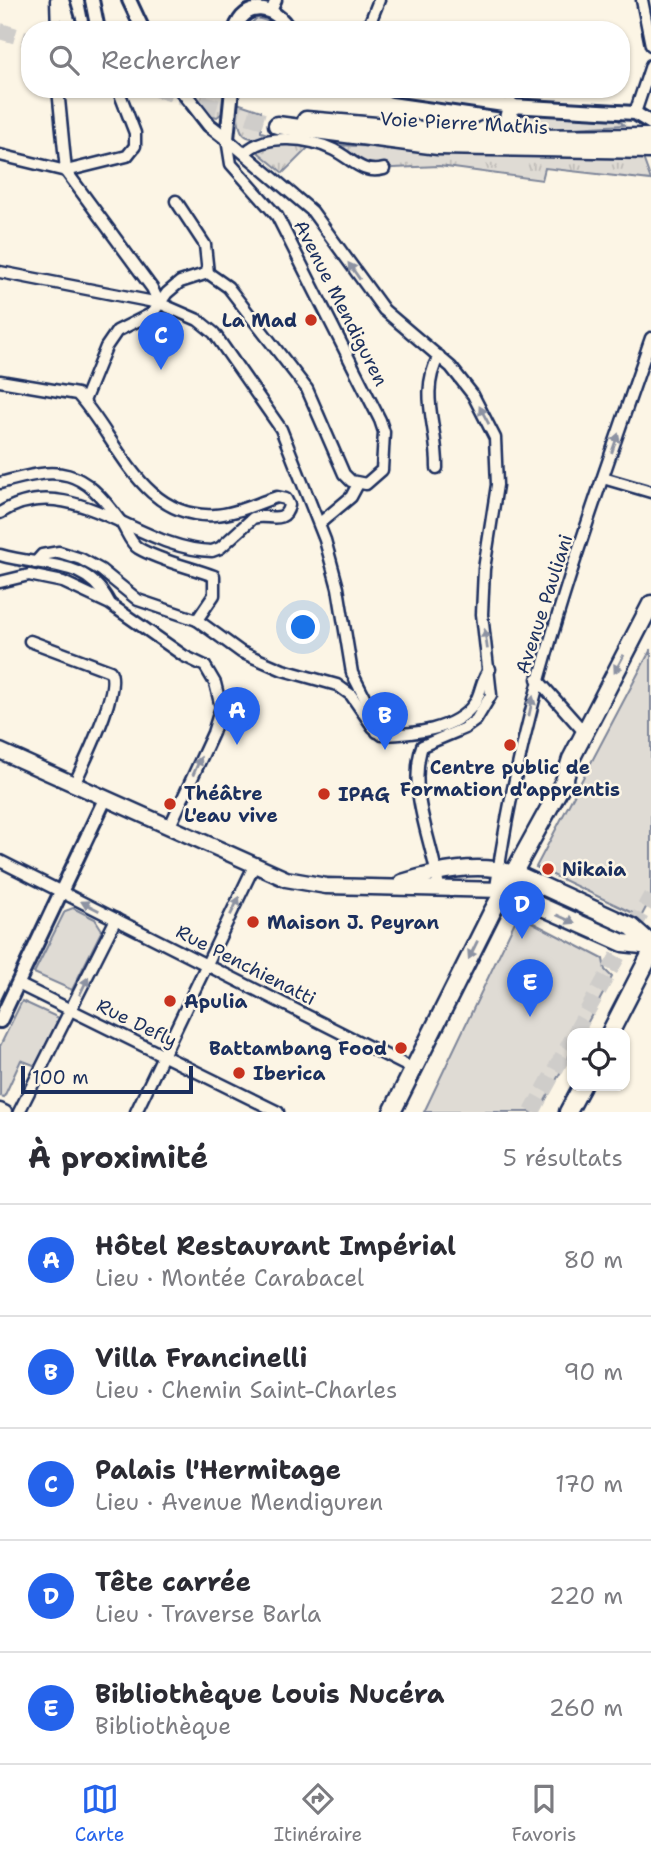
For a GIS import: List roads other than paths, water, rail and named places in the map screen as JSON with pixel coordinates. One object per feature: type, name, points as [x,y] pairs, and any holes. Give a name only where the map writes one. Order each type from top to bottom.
[{"type":"main road","points":[[455,134],[501,127],[507,123],[511,106]]},
{"type":"main road","name":"Voie Pierre Mathis","points":[[278,120],[455,134],[644,144],[438,146],[278,120]]},
{"type":"main road","points":[[392,1112],[500,889],[506,871],[564,781],[584,732],[651,604]]},
{"type":"main road","points":[[0,751],[254,866],[307,884],[500,889],[623,943],[651,945]]},
{"type":"main road","points":[[388,886],[437,872],[506,871],[632,927],[651,945]]},
{"type":"main road","points":[[613,1028],[651,953]]},
{"type":"main road","points":[[568,1112],[579,1091]]},
{"type":"street","points":[[55,0],[56,21]]},
{"type":"street","points":[[62,0],[68,21]]},
{"type":"street","points":[[92,0],[96,21]]},
{"type":"street","points":[[129,0],[139,21]]},
{"type":"street","points":[[371,21],[379,0]]},
{"type":"street","points":[[642,0],[651,45]]},
{"type":"street","points":[[238,21],[253,7],[274,4],[284,21]]},
{"type":"street","points":[[455,98],[511,106],[646,118],[651,65]]},
{"type":"street","points":[[59,98],[66,171],[152,288],[159,303]]},
{"type":"street","points":[[0,155],[66,171],[127,156],[135,146],[135,133],[121,98]]},
{"type":"street","points":[[188,98],[209,125],[312,211],[384,310],[451,367],[473,395],[496,445],[497,485],[485,569],[482,614],[491,695],[484,710],[465,728],[422,746],[416,765],[416,787],[439,888]]},
{"type":"street","points":[[227,139],[231,98]]},
{"type":"street","name":"Avenue Mendiguren","points":[[227,139],[230,164],[277,216],[384,432],[382,470],[373,481],[358,484],[351,497],[320,523]]},
{"type":"street","points":[[245,153],[253,144],[272,139],[321,144],[364,169],[372,172],[384,169]]},
{"type":"street","points":[[176,201],[205,245],[208,273]]},
{"type":"street","points":[[0,272],[159,303],[198,320],[214,332],[281,429],[320,523],[338,588],[349,663],[377,722],[377,732]]},
{"type":"street","points":[[85,401],[106,347],[117,331],[153,313],[159,303],[189,277],[208,273],[228,287],[298,377],[318,411],[344,474],[358,484]]},
{"type":"street","name":"Avenue Pauliani","points":[[506,871],[537,679],[651,338]]},
{"type":"street","points":[[437,468],[438,446],[428,397],[428,380],[439,356]]},
{"type":"street","points":[[0,381],[68,390],[85,401],[146,488],[177,509],[216,515],[277,496],[285,499],[289,505],[287,513],[280,518],[253,518],[220,548],[212,551],[148,536],[82,505],[59,498],[32,500],[0,513]]},
{"type":"street","points":[[0,483],[41,472],[68,476],[97,494],[123,525],[136,547],[215,576],[214,595],[197,620]]},
{"type":"street","points":[[603,478],[651,492]]},
{"type":"street","points":[[35,563],[42,555],[59,552],[81,559],[101,569],[138,600],[197,620],[241,652],[283,670],[337,685],[351,695],[377,732],[382,735],[434,729],[460,717],[475,703],[483,677],[490,669]]},
{"type":"street","points":[[0,555],[71,568],[99,583],[110,604]]},
{"type":"street","points":[[0,582],[38,576],[63,582],[110,604],[184,656],[205,666],[215,683],[220,707],[213,733],[169,828]]},
{"type":"street","points":[[30,641],[110,671],[114,676],[112,694],[74,785]]},
{"type":"street","points":[[537,679],[584,732]]},
{"type":"street","points":[[0,1021],[105,799]]},
{"type":"street","name":"Rue Penchienatti","points":[[0,860],[413,1069]]},
{"type":"street","points":[[136,1112],[254,866]]},
{"type":"street","points":[[19,1112],[117,919]]},
{"type":"street","name":"Rue Defly","points":[[18,984],[278,1112]]},
{"type":"street","points":[[0,1109],[6,1112]]},
{"type":"tunnel","points":[[0,31],[21,37]]},
{"type":"tunnel","points":[[186,98],[277,125]]},
{"type":"tunnel","points":[[578,1028],[651,896]]},
{"type":"tunnel","points":[[532,1112],[567,1048]]},
{"type":"place","name":"La Mad","points":[[311,320]]},
{"type":"place","name":"Palais l'Hermitage","points":[[161,370]]},
{"type":"place","name":"Hôtel Restaurant Impérial","points":[[237,745]]},
{"type":"place","name":"Centre public de Formation d'apprentis","points":[[510,745]]},
{"type":"place","name":"Villa Francinelli","points":[[385,750]]},
{"type":"place","name":"IPAG","points":[[324,794]]},
{"type":"place","name":"Théâtre L'eau vive","points":[[170,804]]},
{"type":"place","name":"Nikaia","points":[[548,869]]},
{"type":"place","name":"Maison J. Peyran","points":[[253,922]]},
{"type":"place","name":"Tête carrée","points":[[522,939]]},
{"type":"place","name":"Apulia","points":[[170,1001]]},
{"type":"place","name":"Bibliothèque Louis Nucéra","points":[[530,1017]]},
{"type":"place","name":"Battambang Food","points":[[401,1048]]},
{"type":"place","name":"Iberica","points":[[239,1073]]}]
